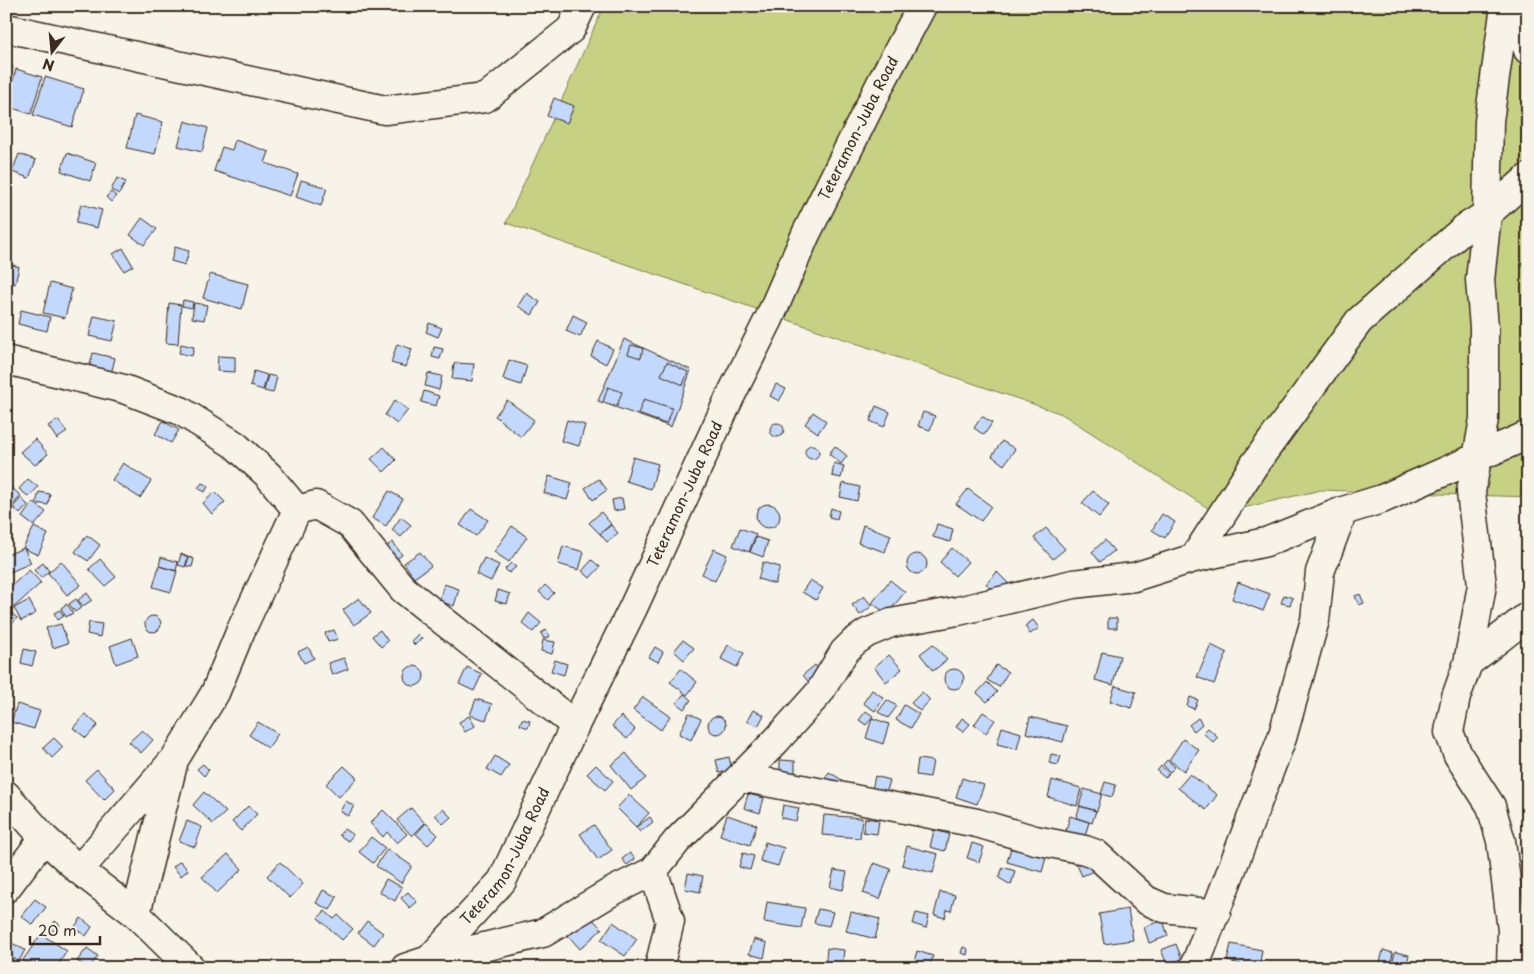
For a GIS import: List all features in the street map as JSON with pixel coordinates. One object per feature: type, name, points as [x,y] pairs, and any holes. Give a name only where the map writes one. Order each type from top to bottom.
[{"type":"street","points":[[6,28],[385,110],[485,98],[571,29],[582,6]]},
{"type":"street","name":"Teteramon-Juba Road","points":[[420,965],[502,881],[575,725],[634,608],[730,397],[769,319],[806,234],[882,81],[922,6]]},
{"type":"street","points":[[1505,6],[1489,122],[1487,214],[1480,280],[1484,327],[1484,419],[1471,492],[1482,585],[1468,663],[1456,697],[1449,732],[1458,755],[1490,806],[1501,841],[1512,930],[1511,968]]},
{"type":"street","points":[[1512,6],[1528,50]]},
{"type":"street","points":[[1194,558],[1284,421],[1332,361],[1359,321],[1465,228],[1487,214],[1528,178]]},
{"type":"street","points":[[6,360],[124,389],[181,412],[235,445],[268,475],[297,510]]},
{"type":"street","points":[[420,965],[543,933],[611,892],[654,871],[677,840],[741,777],[819,693],[844,652],[867,633],[891,623],[958,611],[1073,584],[1134,577],[1194,558],[1266,542],[1343,511],[1382,499],[1477,459],[1528,435]]},
{"type":"street","points":[[297,510],[316,506],[350,524],[403,589],[575,725]]},
{"type":"street","points":[[78,870],[174,760],[215,693],[297,510]]},
{"type":"street","points":[[1194,968],[1282,738],[1315,620],[1320,572],[1343,511]]},
{"type":"street","points":[[1468,663],[1528,616]]},
{"type":"street","points":[[136,914],[174,760]]},
{"type":"street","points":[[741,777],[977,823],[1035,840],[1085,850],[1096,854],[1146,900],[1164,908],[1216,914]]},
{"type":"street","points":[[6,795],[44,838],[78,870],[136,914],[191,968]]},
{"type":"street","points":[[6,888],[44,838]]},
{"type":"street","points":[[654,871],[670,921],[659,968]]},
{"type":"green space","points":[[604,6],[1528,6],[1528,497],[1321,490],[1217,514],[1062,414],[506,223]]},
{"type":"building","points":[[6,65],[13,67],[6,90]]},
{"type":"building","points":[[16,69],[42,77],[31,114],[6,106]]},
{"type":"building","points":[[45,77],[84,89],[72,127],[33,115]]},
{"type":"building","points":[[554,98],[574,106],[567,123],[547,116]]},
{"type":"building","points":[[135,115],[163,122],[155,154],[127,148]]},
{"type":"building","points":[[185,121],[208,128],[202,152],[178,146]]},
{"type":"building","points":[[235,140],[269,152],[265,163],[298,174],[290,196],[214,171],[222,147],[232,150]]},
{"type":"building","points":[[67,153],[96,163],[90,181],[61,171]]},
{"type":"building","points":[[19,154],[36,160],[29,178],[12,172]]},
{"type":"building","points":[[117,178],[126,182],[119,194],[111,190]]},
{"type":"building","points":[[301,180],[327,188],[321,206],[296,197]]},
{"type":"building","points":[[111,192],[116,196],[111,202],[106,197]]},
{"type":"building","points":[[81,204],[102,210],[97,228],[76,223]]},
{"type":"building","points":[[142,218],[157,229],[144,245],[130,235]]},
{"type":"building","points":[[175,247],[189,251],[185,265],[171,261]]},
{"type":"building","points":[[123,248],[133,266],[124,271],[113,254]]},
{"type":"building","points":[[6,263],[19,267],[15,284],[6,282]]},
{"type":"building","points":[[210,274],[248,284],[242,309],[203,298]]},
{"type":"building","points":[[50,283],[72,289],[65,318],[43,313]]},
{"type":"building","points":[[526,293],[540,302],[532,315],[518,306]]},
{"type":"building","points":[[183,300],[193,302],[192,308],[182,306]]},
{"type":"building","points":[[169,303],[181,305],[178,344],[166,343]]},
{"type":"building","points":[[194,303],[207,305],[204,320],[192,318]]},
{"type":"building","points":[[21,310],[50,317],[47,331],[18,324]]},
{"type":"building","points":[[573,315],[587,322],[580,337],[566,331]]},
{"type":"building","points":[[94,316],[117,321],[112,341],[89,336]]},
{"type":"building","points":[[429,323],[442,328],[438,337],[426,332]]},
{"type":"building","points":[[624,339],[691,370],[671,427],[598,401]]},
{"type":"building","points":[[598,341],[613,349],[606,364],[591,356]]},
{"type":"building","points":[[181,344],[194,347],[192,356],[179,353]]},
{"type":"building","points":[[397,344],[412,349],[406,367],[391,363]]},
{"type":"building","points":[[631,345],[643,348],[641,358],[628,354]]},
{"type":"building","points":[[434,347],[443,349],[440,359],[432,357]]},
{"type":"building","points":[[93,353],[115,358],[110,378],[88,373]]},
{"type":"building","points":[[218,356],[235,357],[235,372],[217,371]]},
{"type":"building","points":[[509,360],[527,366],[521,385],[503,379]]},
{"type":"building","points":[[667,362],[688,372],[683,385],[661,375]]},
{"type":"building","points":[[454,363],[474,364],[472,381],[452,379]]},
{"type":"building","points":[[254,371],[267,375],[263,390],[250,386]]},
{"type":"building","points":[[428,373],[442,376],[439,390],[425,386]]},
{"type":"building","points":[[268,375],[277,377],[273,393],[264,391]]},
{"type":"building","points":[[776,384],[786,389],[779,401],[770,396]]},
{"type":"building","points":[[608,387],[622,392],[617,406],[603,402]]},
{"type":"building","points":[[424,391],[439,396],[436,406],[421,402]]},
{"type":"building","points":[[644,399],[672,408],[666,424],[638,414]]},
{"type":"building","points":[[395,400],[408,410],[397,424],[385,415]]},
{"type":"building","points":[[507,400],[534,420],[521,437],[495,416]]},
{"type":"building","points":[[876,406],[890,412],[884,427],[870,421]]},
{"type":"building","points":[[813,412],[826,421],[818,433],[805,424]]},
{"type":"building","points":[[923,412],[935,416],[930,430],[918,426]]},
{"type":"building","points":[[982,416],[992,423],[984,435],[974,428]]},
{"type":"building","points":[[58,420],[67,432],[57,439],[48,426]]},
{"type":"building","points":[[567,420],[585,425],[579,446],[561,441]]},
{"type":"building","points":[[163,421],[179,430],[171,443],[155,434]]},
{"type":"building","points":[[774,423],[780,423],[784,430],[780,437],[774,437],[770,433],[770,427]]},
{"type":"building","points":[[35,439],[48,454],[35,465],[20,452]]},
{"type":"building","points":[[1002,441],[1015,449],[1004,465],[992,456]]},
{"type":"building","points":[[809,445],[815,445],[819,452],[815,459],[809,459],[805,455],[805,449]]},
{"type":"building","points":[[835,446],[847,456],[841,464],[829,454]]},
{"type":"building","points":[[384,447],[396,460],[384,472],[371,459]]},
{"type":"building","points":[[633,457],[658,464],[651,489],[626,481]]},
{"type":"building","points":[[123,463],[151,481],[140,498],[112,480]]},
{"type":"building","points":[[834,463],[844,466],[841,478],[832,476]]},
{"type":"building","points":[[549,476],[572,483],[567,500],[544,493]]},
{"type":"building","points":[[28,479],[38,487],[29,497],[19,489]]},
{"type":"building","points":[[599,479],[607,490],[593,500],[585,488]]},
{"type":"building","points":[[202,483],[208,486],[205,492],[198,488]]},
{"type":"building","points":[[843,483],[860,487],[857,501],[840,497]]},
{"type":"building","points":[[11,487],[21,496],[12,506],[6,500],[6,492]]},
{"type":"building","points":[[968,489],[991,506],[981,521],[956,504]]},
{"type":"building","points":[[389,491],[403,499],[386,526],[372,518]]},
{"type":"building","points":[[1093,491],[1109,505],[1099,517],[1082,503]]},
{"type":"building","points":[[39,492],[50,494],[48,505],[36,503]]},
{"type":"building","points":[[215,492],[225,502],[212,514],[203,503]]},
{"type":"building","points":[[21,498],[28,505],[20,514],[13,507]]},
{"type":"building","points":[[622,498],[624,509],[614,511],[612,500]]},
{"type":"building","points":[[33,502],[46,512],[34,526],[22,517]]},
{"type":"building","points":[[768,504],[773,505],[779,511],[779,521],[773,527],[768,528],[763,527],[757,521],[756,516],[757,511],[763,505]]},
{"type":"building","points":[[831,508],[839,511],[837,519],[829,517]]},
{"type":"building","points":[[471,509],[488,520],[476,536],[460,525]]},
{"type":"building","points":[[601,512],[611,524],[600,534],[589,523]]},
{"type":"building","points":[[1162,514],[1175,522],[1165,538],[1152,530]]},
{"type":"building","points":[[401,517],[411,525],[401,537],[392,530]]},
{"type":"building","points":[[937,524],[953,529],[950,542],[933,537]]},
{"type":"building","points":[[611,525],[618,533],[607,542],[600,534]]},
{"type":"building","points":[[863,525],[891,535],[885,552],[858,543]]},
{"type":"building","points":[[512,526],[527,537],[509,562],[494,552]]},
{"type":"building","points":[[34,527],[48,534],[38,555],[23,548]]},
{"type":"building","points":[[740,528],[756,534],[749,552],[733,546]]},
{"type":"building","points":[[1046,528],[1065,549],[1053,559],[1034,538]]},
{"type":"building","points":[[87,535],[100,545],[88,561],[75,552]]},
{"type":"building","points":[[756,537],[768,541],[763,557],[750,552]]},
{"type":"building","points":[[1105,540],[1114,551],[1100,562],[1092,552]]},
{"type":"building","points":[[393,542],[402,555],[389,564],[380,550]]},
{"type":"building","points":[[563,546],[584,552],[579,570],[558,564]]},
{"type":"building","points":[[24,548],[31,563],[8,573],[6,555]]},
{"type":"building","points":[[952,548],[968,562],[955,576],[940,562]]},
{"type":"building","points":[[714,549],[727,555],[715,581],[702,574]]},
{"type":"building","points":[[420,552],[431,566],[414,578],[404,563]]},
{"type":"building","points":[[181,554],[188,557],[185,567],[178,565]]},
{"type":"building","points":[[917,554],[924,557],[927,564],[924,571],[917,574],[910,571],[907,564],[910,557]]},
{"type":"building","points":[[161,557],[178,562],[176,571],[159,566]]},
{"type":"building","points":[[189,557],[194,559],[192,567],[186,566]]},
{"type":"building","points":[[484,558],[499,565],[491,581],[476,574]]},
{"type":"building","points":[[100,559],[116,577],[105,586],[89,569]]},
{"type":"building","points":[[592,560],[600,567],[590,578],[582,571]]},
{"type":"building","points":[[61,561],[81,585],[67,595],[48,573]]},
{"type":"building","points":[[763,562],[780,567],[775,584],[758,579]]},
{"type":"building","points":[[43,563],[49,571],[41,578],[34,570]]},
{"type":"building","points":[[511,563],[516,567],[509,573],[505,569]]},
{"type":"building","points":[[159,566],[177,571],[171,592],[153,587]]},
{"type":"building","points":[[29,570],[41,583],[12,609],[6,602],[6,591]]},
{"type":"building","points":[[997,572],[1008,583],[996,594],[986,584]]},
{"type":"building","points":[[810,580],[823,588],[816,600],[802,592]]},
{"type":"building","points":[[890,580],[905,592],[887,614],[872,603]]},
{"type":"building","points":[[1238,582],[1270,594],[1263,611],[1232,599]]},
{"type":"building","points":[[444,584],[459,589],[454,606],[439,601]]},
{"type":"building","points":[[545,585],[554,593],[548,600],[539,592]]},
{"type":"building","points":[[498,590],[510,594],[507,604],[495,601]]},
{"type":"building","points":[[87,593],[92,600],[83,606],[78,600]]},
{"type":"building","points":[[1360,594],[1364,603],[1359,605],[1355,596]]},
{"type":"building","points":[[1284,595],[1293,598],[1290,605],[1281,603]]},
{"type":"building","points":[[864,596],[872,606],[860,615],[852,605]]},
{"type":"building","points":[[359,598],[371,613],[354,625],[343,610]]},
{"type":"building","points":[[76,599],[82,607],[75,612],[69,604]]},
{"type":"building","points":[[29,600],[36,613],[21,621],[14,608]]},
{"type":"building","points":[[67,604],[73,613],[66,617],[61,608]]},
{"type":"building","points":[[6,608],[17,618],[11,625],[6,622]]},
{"type":"building","points":[[60,610],[64,616],[58,620],[54,613]]},
{"type":"building","points":[[529,613],[541,623],[533,632],[522,623]]},
{"type":"building","points":[[153,616],[161,624],[153,632],[145,624]]},
{"type":"building","points":[[1108,618],[1117,618],[1117,628],[1108,628]]},
{"type":"building","points":[[1033,620],[1039,628],[1030,634],[1025,626]]},
{"type":"building","points":[[89,622],[102,624],[100,637],[87,634]]},
{"type":"building","points":[[61,624],[68,643],[53,648],[46,628]]},
{"type":"building","points":[[334,630],[338,639],[328,642],[325,633]]},
{"type":"building","points":[[380,630],[388,641],[381,647],[372,636]]},
{"type":"building","points":[[546,630],[550,636],[544,639],[541,633]]},
{"type":"building","points":[[418,634],[422,638],[415,645],[411,641]]},
{"type":"building","points":[[132,638],[138,656],[116,664],[110,646]]},
{"type":"building","points":[[543,640],[555,642],[552,654],[541,651]]},
{"type":"building","points":[[683,640],[694,648],[684,660],[674,651]]},
{"type":"building","points":[[933,644],[947,660],[933,671],[920,654]]},
{"type":"building","points":[[728,645],[744,653],[737,667],[721,659]]},
{"type":"building","points":[[1211,645],[1227,653],[1214,684],[1197,677]]},
{"type":"building","points":[[308,647],[314,658],[304,663],[298,652]]},
{"type":"building","points":[[655,647],[663,652],[658,662],[649,657]]},
{"type":"building","points":[[24,649],[36,652],[32,666],[21,663]]},
{"type":"building","points":[[1102,652],[1120,656],[1113,685],[1095,680]]},
{"type":"building","points":[[889,655],[902,669],[886,682],[874,667]]},
{"type":"building","points":[[344,658],[348,669],[332,675],[328,663]]},
{"type":"building","points":[[555,660],[567,664],[564,675],[551,671]]},
{"type":"building","points":[[815,665],[824,675],[811,685],[803,675]]},
{"type":"building","points":[[996,665],[1008,672],[999,687],[987,680]]},
{"type":"building","points":[[414,666],[421,669],[424,676],[421,683],[414,686],[407,683],[404,676],[407,669]]},
{"type":"building","points":[[467,667],[482,674],[474,691],[459,684]]},
{"type":"building","points":[[681,669],[697,682],[687,695],[670,682]]},
{"type":"building","points":[[954,669],[961,672],[964,679],[961,686],[954,689],[947,686],[944,679],[947,672]]},
{"type":"building","points":[[987,682],[997,692],[987,702],[977,693]]},
{"type":"building","points":[[1115,686],[1136,692],[1131,708],[1110,701]]},
{"type":"building","points":[[872,690],[884,698],[875,711],[863,703]]},
{"type":"building","points":[[922,692],[930,700],[920,711],[911,703]]},
{"type":"building","points":[[684,694],[691,700],[684,709],[676,703]]},
{"type":"building","points":[[643,697],[670,716],[661,730],[633,710]]},
{"type":"building","points":[[1190,697],[1198,700],[1194,709],[1187,706]]},
{"type":"building","points":[[476,699],[492,704],[486,720],[470,715]]},
{"type":"building","points":[[887,700],[897,706],[888,718],[878,712]]},
{"type":"building","points":[[17,704],[40,711],[34,729],[11,722]]},
{"type":"building","points":[[904,705],[919,714],[911,728],[896,720]]},
{"type":"building","points":[[753,710],[764,715],[758,726],[747,721]]},
{"type":"building","points":[[866,711],[873,716],[866,725],[859,720]]},
{"type":"building","points":[[983,712],[995,720],[986,733],[974,725]]},
{"type":"building","points":[[689,713],[701,719],[691,740],[679,734]]},
{"type":"building","points":[[85,714],[98,725],[86,738],[73,728]]},
{"type":"building","points":[[469,716],[475,726],[465,732],[459,722]]},
{"type":"building","points":[[621,716],[635,729],[627,739],[612,726]]},
{"type":"building","points":[[717,716],[723,719],[726,725],[723,731],[717,734],[711,731],[708,725],[711,719]]},
{"type":"building","points":[[1030,717],[1067,726],[1063,742],[1026,733]]},
{"type":"building","points":[[872,718],[889,724],[883,744],[866,738]]},
{"type":"building","points":[[962,718],[970,724],[963,732],[956,727]]},
{"type":"building","points":[[1198,718],[1202,724],[1194,731],[1189,725]]},
{"type":"building","points":[[522,719],[530,721],[528,728],[520,725]]},
{"type":"building","points":[[258,722],[278,734],[268,748],[249,735]]},
{"type":"building","points":[[1002,727],[1021,733],[1017,749],[997,744]]},
{"type":"building","points":[[1208,728],[1218,737],[1213,742],[1203,733]]},
{"type":"building","points":[[142,730],[153,740],[141,753],[129,742]]},
{"type":"building","points":[[54,738],[63,747],[52,758],[43,748]]},
{"type":"building","points":[[1183,739],[1199,750],[1184,771],[1169,760]]},
{"type":"building","points":[[626,753],[646,778],[631,790],[611,765]]},
{"type":"building","points":[[1051,754],[1061,756],[1058,765],[1049,763]]},
{"type":"building","points":[[495,756],[509,765],[501,777],[487,769]]},
{"type":"building","points":[[729,757],[732,770],[719,773],[716,760]]},
{"type":"building","points":[[918,759],[933,761],[930,777],[916,775]]},
{"type":"building","points":[[780,760],[795,761],[795,777],[780,777]]},
{"type":"building","points":[[1167,760],[1175,767],[1170,772],[1163,765]]},
{"type":"building","points":[[203,764],[209,770],[204,776],[197,769]]},
{"type":"building","points":[[596,765],[613,781],[605,790],[587,774]]},
{"type":"building","points":[[344,766],[357,778],[339,797],[326,784]]},
{"type":"building","points":[[1161,766],[1169,773],[1165,778],[1157,771]]},
{"type":"building","points":[[97,769],[115,789],[104,800],[85,780]]},
{"type":"building","points":[[829,772],[842,780],[834,792],[821,784]]},
{"type":"building","points":[[1190,774],[1217,795],[1206,810],[1178,788]]},
{"type":"building","points":[[875,776],[890,780],[885,798],[871,794]]},
{"type":"building","points":[[962,778],[984,785],[977,804],[956,797]]},
{"type":"building","points":[[1052,780],[1081,788],[1077,806],[1048,797]]},
{"type":"building","points":[[1105,782],[1116,785],[1112,797],[1101,794]]},
{"type":"building","points":[[1084,789],[1102,794],[1097,811],[1079,806]]},
{"type":"building","points":[[204,792],[226,812],[213,824],[193,805]]},
{"type":"building","points":[[748,794],[764,798],[760,813],[744,808]]},
{"type":"building","points":[[629,795],[649,813],[636,827],[617,808]]},
{"type":"building","points":[[346,801],[354,806],[348,816],[340,811]]},
{"type":"building","points":[[783,805],[799,808],[796,821],[781,818]]},
{"type":"building","points":[[248,806],[257,814],[241,831],[232,822]]},
{"type":"building","points":[[1080,806],[1096,811],[1092,823],[1076,818]]},
{"type":"building","points":[[411,808],[425,823],[412,836],[397,820]]},
{"type":"building","points":[[443,809],[451,817],[443,824],[435,815]]},
{"type":"building","points":[[383,810],[407,834],[397,843],[387,832],[383,837],[370,823]]},
{"type":"building","points":[[727,815],[757,825],[750,845],[720,835]]},
{"type":"building","points":[[824,815],[862,818],[860,838],[822,835]]},
{"type":"building","points":[[1070,816],[1089,822],[1084,840],[1065,834]]},
{"type":"building","points":[[650,817],[653,822],[640,832],[636,827]]},
{"type":"building","points":[[865,818],[879,820],[877,834],[863,832]]},
{"type":"building","points":[[187,821],[202,827],[195,847],[179,841]]},
{"type":"building","points":[[426,823],[438,835],[428,845],[416,834]]},
{"type":"building","points":[[594,825],[612,850],[598,860],[580,834]]},
{"type":"building","points":[[344,829],[353,835],[348,841],[339,835]]},
{"type":"building","points":[[934,830],[949,834],[945,851],[930,847]]},
{"type":"building","points":[[371,837],[385,848],[373,863],[359,852]]},
{"type":"building","points":[[765,842],[784,848],[778,866],[760,861]]},
{"type":"building","points":[[972,843],[984,847],[979,862],[967,858]]},
{"type":"building","points":[[1012,844],[1047,854],[1042,872],[1007,862]]},
{"type":"building","points":[[907,846],[938,854],[933,873],[902,865]]},
{"type":"building","points":[[387,849],[412,866],[401,883],[376,866]]},
{"type":"building","points":[[630,853],[635,859],[627,865],[622,859]]},
{"type":"building","points":[[743,853],[754,856],[750,870],[739,867]]},
{"type":"building","points":[[228,854],[242,869],[217,893],[202,877]]},
{"type":"building","points":[[1091,854],[1098,869],[1082,876],[1075,861]]},
{"type":"building","points":[[180,861],[188,870],[181,876],[173,867]]},
{"type":"building","points":[[280,862],[303,884],[290,898],[267,876]]},
{"type":"building","points":[[874,863],[891,869],[880,899],[863,893]]},
{"type":"building","points":[[1003,867],[1015,871],[1011,885],[999,878]]},
{"type":"building","points":[[834,870],[847,872],[843,890],[830,887]]},
{"type":"building","points":[[688,873],[703,876],[700,892],[685,889]]},
{"type":"building","points":[[386,879],[402,887],[395,901],[379,892]]},
{"type":"building","points":[[323,890],[337,897],[330,910],[316,903]]},
{"type":"building","points":[[408,892],[417,902],[410,908],[401,898]]},
{"type":"building","points":[[940,892],[955,895],[951,911],[947,910],[945,918],[934,915]]},
{"type":"building","points":[[35,899],[46,907],[33,925],[21,916]]},
{"type":"building","points":[[767,902],[805,908],[801,928],[764,922]]},
{"type":"building","points":[[818,909],[833,912],[829,926],[814,923]]},
{"type":"building","points":[[1128,909],[1133,940],[1104,944],[1099,914]]},
{"type":"building","points":[[325,911],[334,919],[338,915],[353,929],[342,940],[318,918]]},
{"type":"building","points":[[586,912],[602,929],[580,949],[565,932]]},
{"type":"building","points":[[851,912],[880,919],[875,939],[846,931]]},
{"type":"building","points":[[916,913],[929,916],[926,928],[913,924]]},
{"type":"building","points":[[81,918],[92,927],[86,936],[74,928]]},
{"type":"building","points":[[1163,920],[1168,936],[1149,943],[1144,927]]},
{"type":"building","points":[[55,921],[60,925],[55,932],[50,928]]},
{"type":"building","points":[[367,921],[383,933],[374,945],[358,933]]},
{"type":"building","points":[[613,922],[637,939],[625,956],[601,940]]},
{"type":"building","points":[[41,934],[67,951],[56,968],[36,968],[23,960]]},
{"type":"building","points":[[754,939],[767,943],[764,958],[749,954]]},
{"type":"building","points":[[6,940],[25,950],[19,961],[6,955]]},
{"type":"building","points":[[1176,944],[1182,959],[1167,964],[1161,950]]},
{"type":"building","points":[[1231,944],[1262,950],[1259,968],[1241,968],[1241,964],[1227,961]]},
{"type":"building","points":[[963,947],[968,949],[967,955],[961,953]]},
{"type":"building","points":[[87,948],[98,956],[89,968],[77,961]]},
{"type":"building","points":[[827,948],[844,950],[842,968],[825,968]]},
{"type":"building","points":[[1383,950],[1393,953],[1390,966],[1380,963]]},
{"type":"building","points":[[917,951],[933,956],[929,968],[913,965]]},
{"type":"building","points":[[1395,952],[1409,955],[1406,968],[1391,968]]},
{"type":"building","points":[[1019,959],[1032,963],[1030,968],[1016,968]]},
{"type":"building","points":[[812,961],[813,968],[787,968],[786,963]]},
{"type":"building","points":[[725,963],[726,968],[694,968],[694,965]]}]
